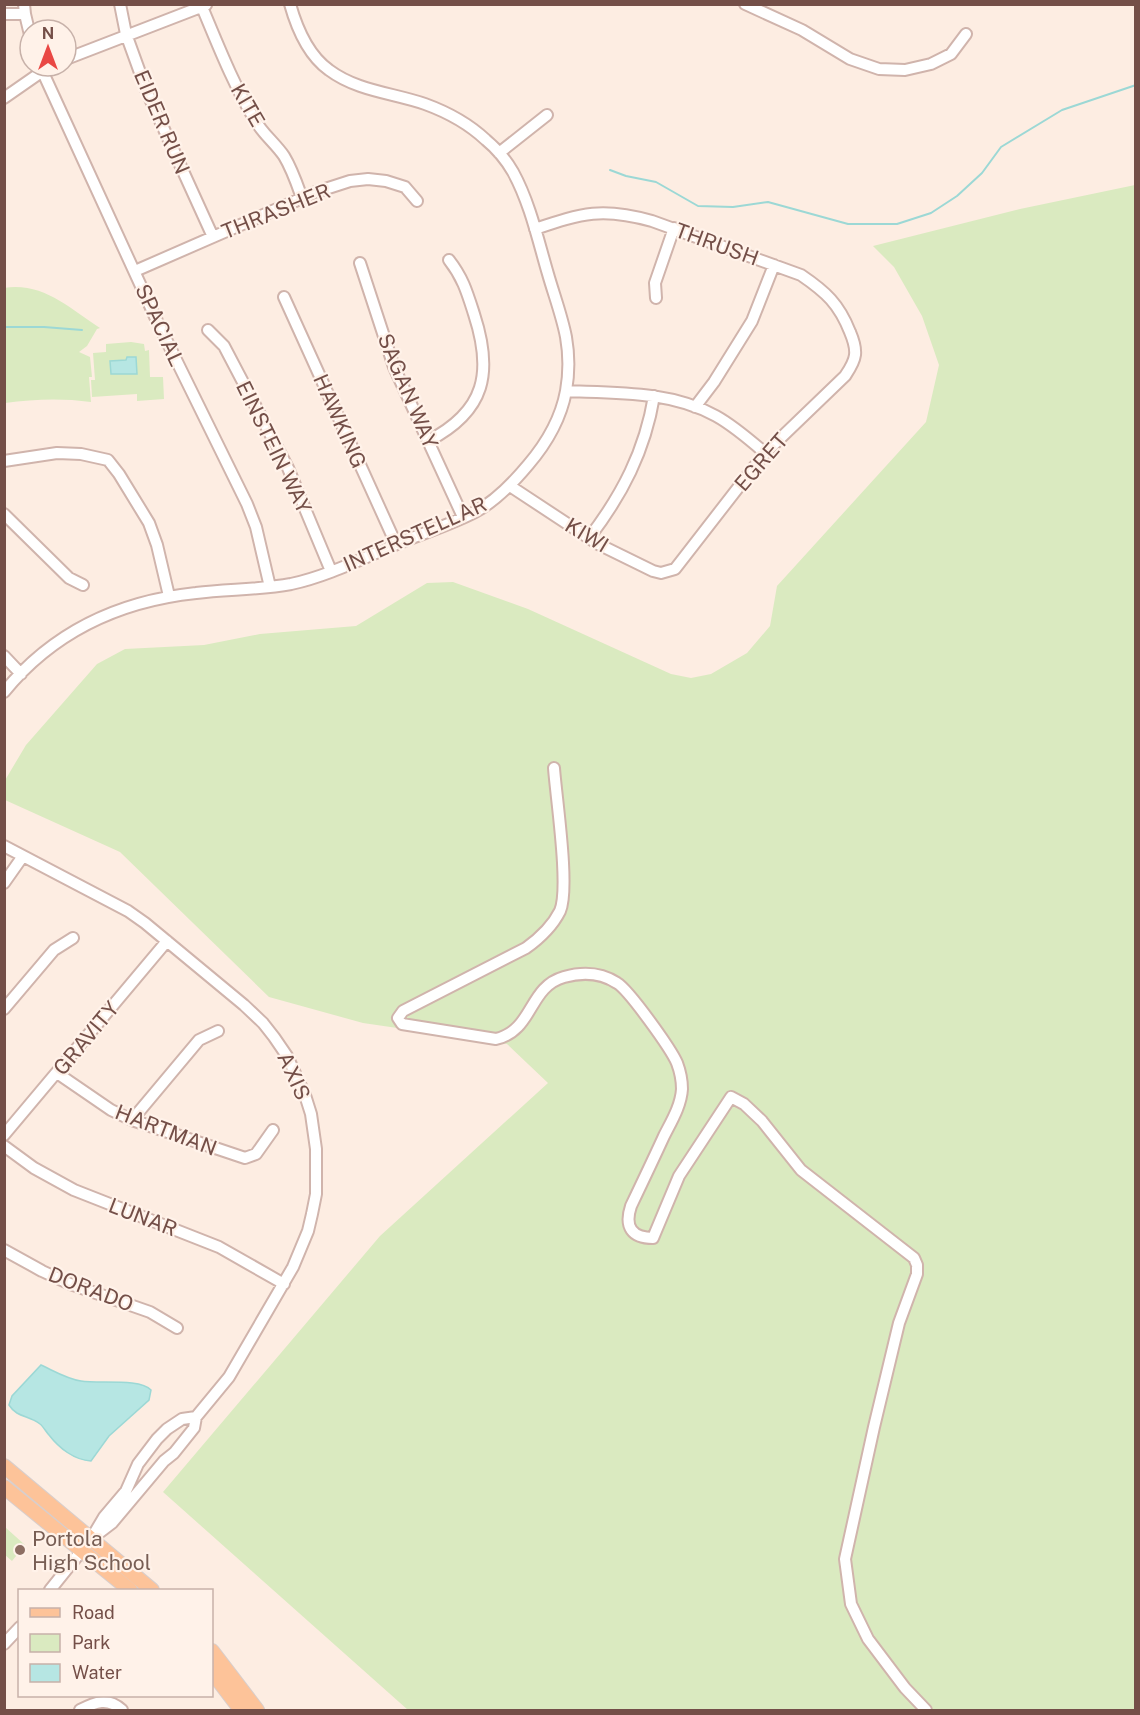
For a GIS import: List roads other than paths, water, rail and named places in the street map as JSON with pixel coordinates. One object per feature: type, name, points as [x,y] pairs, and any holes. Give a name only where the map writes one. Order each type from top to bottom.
[{"type":"main road","points":[[4,1466],[151,1589]]},
{"type":"main road","points":[[4,1487],[129,1589]]},
{"type":"main road","points":[[213,1653],[257,1710]]},
{"type":"main road","points":[[213,1673],[241,1710]]},
{"type":"street","name":"EIDER RUN","points":[[120,4],[126,34],[147,92],[213,237]]},
{"type":"street","name":"INTERSTELLAR","points":[[4,692],[45,652],[86,624],[124,608],[169,596],[270,587],[307,580],[463,517],[490,502],[510,486],[535,457],[557,418],[566,391],[568,364],[566,337],[535,229],[524,195],[514,174],[486,139],[446,112],[367,89],[328,70],[316,57],[296,25],[291,4]]},
{"type":"street","points":[[745,4],[792,25],[850,59],[879,69],[905,70],[931,64],[951,54],[966,34]]},
{"type":"street","points":[[78,53],[205,6]]},
{"type":"street","name":"KITE","points":[[205,6],[229,72],[258,125],[283,155],[303,198]]},
{"type":"street","points":[[4,14],[24,10]]},
{"type":"street","points":[[4,98],[31,78]]},
{"type":"street","name":"SPACIAL","points":[[48,78],[157,321],[247,504],[256,527],[270,587]]},
{"type":"street","points":[[499,153],[547,115]]},
{"type":"street","name":"THRASHER","points":[[135,271],[303,198],[350,181],[386,181],[405,187],[417,201]]},
{"type":"street","name":"THRUSH","points":[[535,229],[575,215],[602,212],[629,214],[674,228],[801,275],[821,288],[836,303],[844,316],[854,342],[855,354]]},
{"type":"street","points":[[656,298],[655,283],[674,228]]},
{"type":"street","points":[[428,441],[460,421],[481,385],[485,366],[483,346],[461,276],[449,260]]},
{"type":"street","name":"SAGAN WAY","points":[[360,263],[394,368],[463,517]]},
{"type":"street","points":[[695,407],[714,382],[752,321],[774,265]]},
{"type":"street","name":"HAWKING","points":[[284,297],[396,544]]},
{"type":"street","name":"EINSTEIN WAY","points":[[208,330],[224,346],[288,468],[331,571]]},
{"type":"street","name":"EGRET","points":[[668,572],[682,562],[765,453],[844,376],[853,363],[855,354]]},
{"type":"street","points":[[566,391],[654,396],[695,407],[733,427],[765,453]]},
{"type":"street","points":[[589,538],[611,510],[637,460],[645,440],[654,396]]},
{"type":"street","points":[[4,461],[57,453],[81,454],[108,460],[149,523],[157,545],[169,596]]},
{"type":"street","name":"KIWI","points":[[510,486],[589,538],[654,571],[668,572]]},
{"type":"street","points":[[4,514],[69,578],[83,585]]},
{"type":"street","points":[[4,656],[21,674]]},
{"type":"street","points":[[554,768],[564,888],[560,911],[544,935],[526,948],[403,1011],[398,1018],[402,1024],[421,1029],[495,1039],[515,1030],[540,992],[550,983],[562,977],[581,973],[599,975],[617,983],[628,992],[676,1060],[682,1081],[682,1092],[675,1113],[627,1218],[628,1225],[637,1236],[653,1238],[679,1176],[731,1097],[744,1104],[762,1121],[801,1170],[915,1257],[917,1274],[899,1323],[873,1427],[845,1559],[852,1604],[868,1639],[904,1688],[926,1710]]},
{"type":"street","name":"AXIS","points":[[4,846],[128,911],[167,941],[263,1023],[287,1056],[305,1095],[315,1133],[316,1194],[305,1240],[284,1284],[229,1377],[196,1417],[194,1428],[112,1524],[92,1539]]},
{"type":"street","points":[[4,883],[23,856]]},
{"type":"street","points":[[4,1009],[54,950],[73,939]]},
{"type":"street","name":"GRAVITY","points":[[4,1135],[167,941]]},
{"type":"street","points":[[132,1120],[199,1040],[218,1030]]},
{"type":"street","name":"HARTMAN","points":[[57,1073],[111,1110],[132,1120],[245,1158],[256,1154],[273,1130]]},
{"type":"street","name":"LUNAR","points":[[4,1146],[34,1168],[74,1190],[219,1247],[284,1284]]},
{"type":"street","name":"DORADO","points":[[4,1250],[70,1284],[150,1312],[177,1328]]},
{"type":"street","name":"AXIS","points":[[92,1539],[104,1517],[126,1491],[138,1464],[150,1448],[167,1429],[177,1422],[185,1417],[196,1417]]},
{"type":"street","points":[[150,1448],[164,1461]]},
{"type":"street","points":[[52,1589],[92,1539]]},
{"type":"street","points":[[4,1644],[18,1629]]},
{"type":"street","points":[[80,1710],[104,1701],[112,1702],[122,1710]]},
{"type":"water","points":[[127,357],[136,357],[137,374],[111,374],[110,361],[126,360]]},
{"type":"water","points":[[41,1365],[76,1380],[146,1386],[151,1390],[149,1400],[109,1436],[91,1461],[85,1460],[67,1452],[40,1424],[19,1414],[9,1405],[12,1396]]},
{"type":"waterway","points":[[610,170],[656,182],[698,206],[733,207],[768,202],[848,224],[897,224],[931,213],[957,196],[982,173],[1001,147],[1062,110],[1136,85]]},
{"type":"waterway","points":[[4,327],[82,330]]},
{"type":"place","name":"Portola High School","points":[[20,1550]]}]
